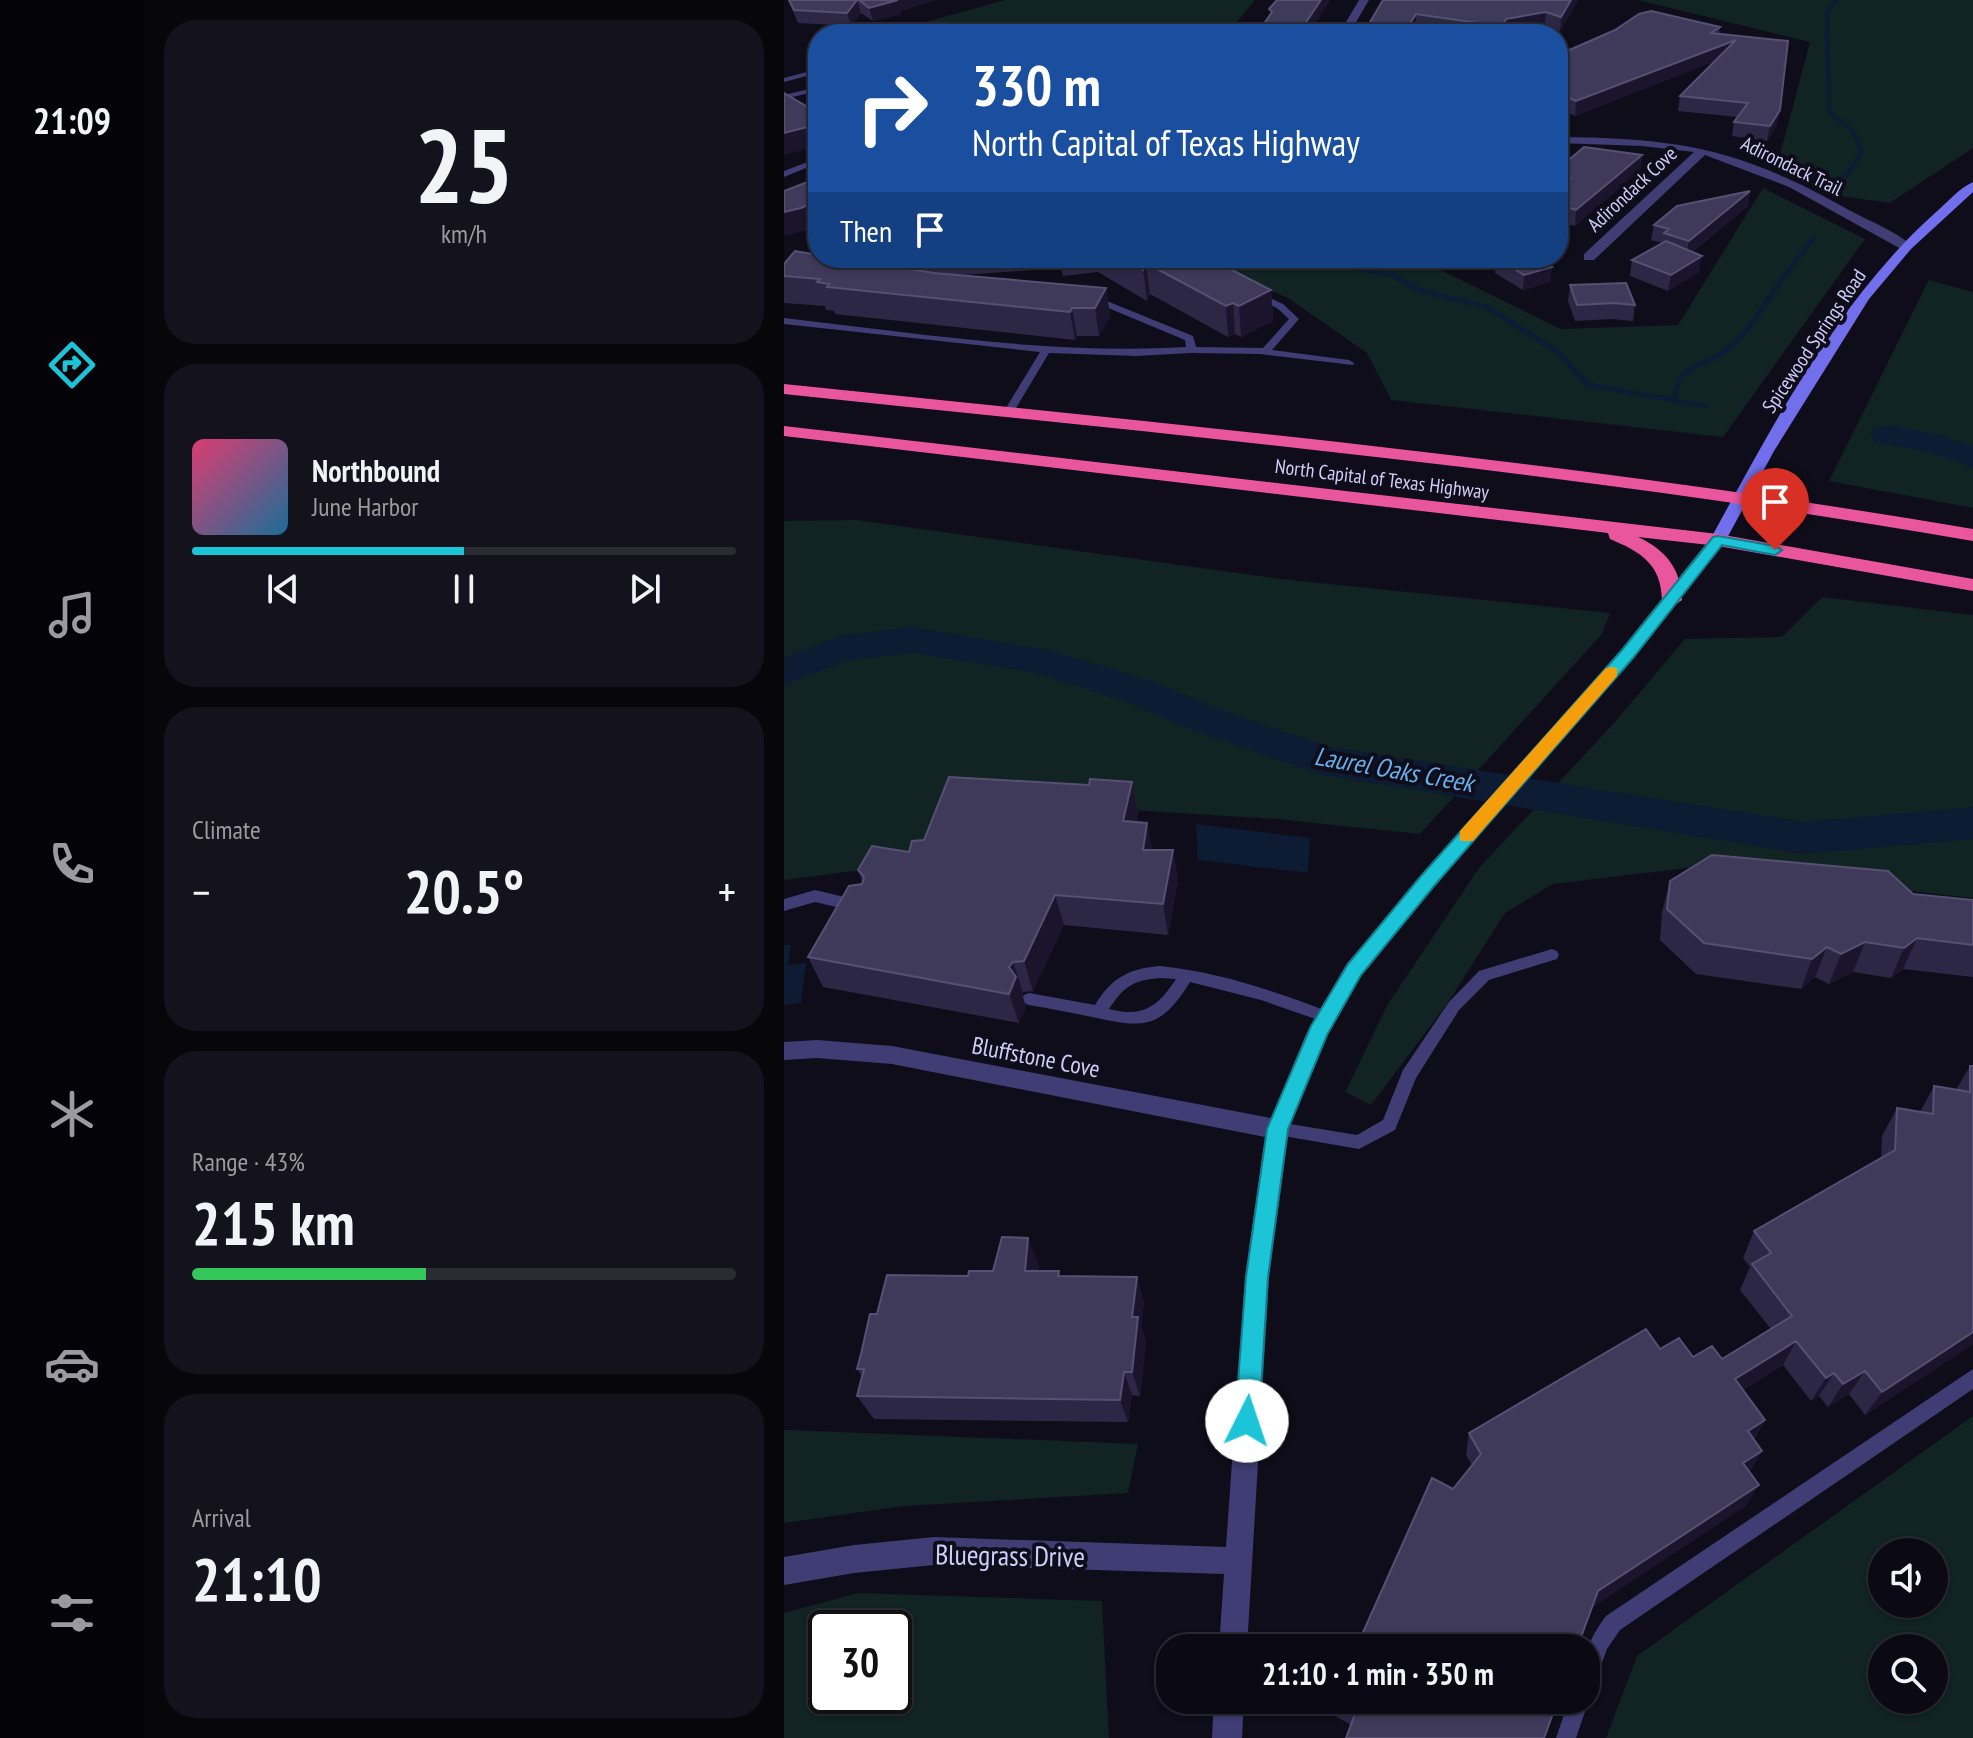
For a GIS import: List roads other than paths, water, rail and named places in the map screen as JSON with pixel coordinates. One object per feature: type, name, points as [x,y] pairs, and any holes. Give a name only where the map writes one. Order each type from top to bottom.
[{"type":"highway","name":"North Capital of Texas Highway","points":[[784,389],[1366,449],[1740,495],[1973,535]]},
{"type":"highway","name":"North Capital of Texas Highway","points":[[784,431],[1718,540],[1973,585]]},
{"type":"highway","points":[[1592,526],[1652,553],[1673,578],[1672,600]]},
{"type":"main road","name":"Spicewood Springs Road","points":[[1718,540],[1740,495],[1863,297],[1906,246],[1973,186]]},
{"type":"street","points":[[1350,24],[1364,0]]},
{"type":"street","name":"Adirondack Trail","points":[[1568,140],[1646,141],[1702,151],[1762,171],[1906,246]]},
{"type":"street","name":"Adirondack Cove","points":[[1589,257],[1702,151]]},
{"type":"street","points":[[1234,1634],[1257,1277],[1278,1129],[1327,1017],[1354,969],[1427,881],[1627,654],[1718,540]]},
{"type":"street","name":"Bluffstone Cove","points":[[784,1051],[817,1049],[892,1055],[1278,1129]]},
{"type":"street","name":"Bluegrass Drive","points":[[784,1571],[854,1559],[934,1551],[1238,1561]]},
{"type":"street","points":[[1227,1738],[1228,1714]]},
{"type":"lane","points":[[784,80],[808,74]]},
{"type":"lane","points":[[784,97],[808,91]]},
{"type":"lane","points":[[784,174],[808,164]]},
{"type":"lane","points":[[904,268],[903,279],[919,288]]},
{"type":"lane","points":[[1240,288],[1280,306],[1294,319],[1265,352]]},
{"type":"lane","points":[[1083,295],[1142,316],[1190,338],[1191,350]]},
{"type":"lane","points":[[784,321],[1046,350],[1265,352],[1349,363]]},
{"type":"lane","points":[[1008,413],[1046,350]]},
{"type":"lane","points":[[784,905],[815,896],[867,909]]},
{"type":"lane","points":[[1278,1129],[1359,1142],[1389,1125],[1409,1075],[1454,1006],[1484,975],[1552,955]]},
{"type":"lane","points":[[1099,1012],[1110,992],[1127,979],[1165,971],[1282,1000],[1327,1017]]},
{"type":"lane","points":[[1029,999],[1126,1019],[1147,1017],[1161,1011],[1173,999],[1186,976]]},
{"type":"lane","points":[[1600,1642],[1613,1623],[1973,1378]]},
{"type":"lane","points":[[1566,1738],[1574,1714]]},
{"type":"water","points":[[1196,824],[1310,838],[1308,873],[1198,860]]},
{"type":"water","points":[[784,945],[791,945],[788,965],[806,963],[801,1003],[784,1005]]},
{"type":"waterway","points":[[1837,0],[1827,11],[1829,112],[1853,131],[1862,152],[1844,179]]},
{"type":"waterway","points":[[1784,277],[1814,237]]},
{"type":"waterway","points":[[1355,268],[1396,276]]},
{"type":"waterway","points":[[1674,400],[1686,372],[1718,356],[1736,342],[1785,275]]},
{"type":"waterway","points":[[1396,276],[1419,290],[1487,307],[1558,352],[1588,385],[1674,400]]},
{"type":"waterway","points":[[1674,400],[1705,406]]},
{"type":"waterway","points":[[1887,435],[1940,445],[1973,458]]},
{"type":"waterway","name":"Laurel Oaks Creek","points":[[784,672],[844,648],[913,640],[1035,659],[1138,691],[1209,721],[1323,760],[1804,838],[1973,823]]}]
